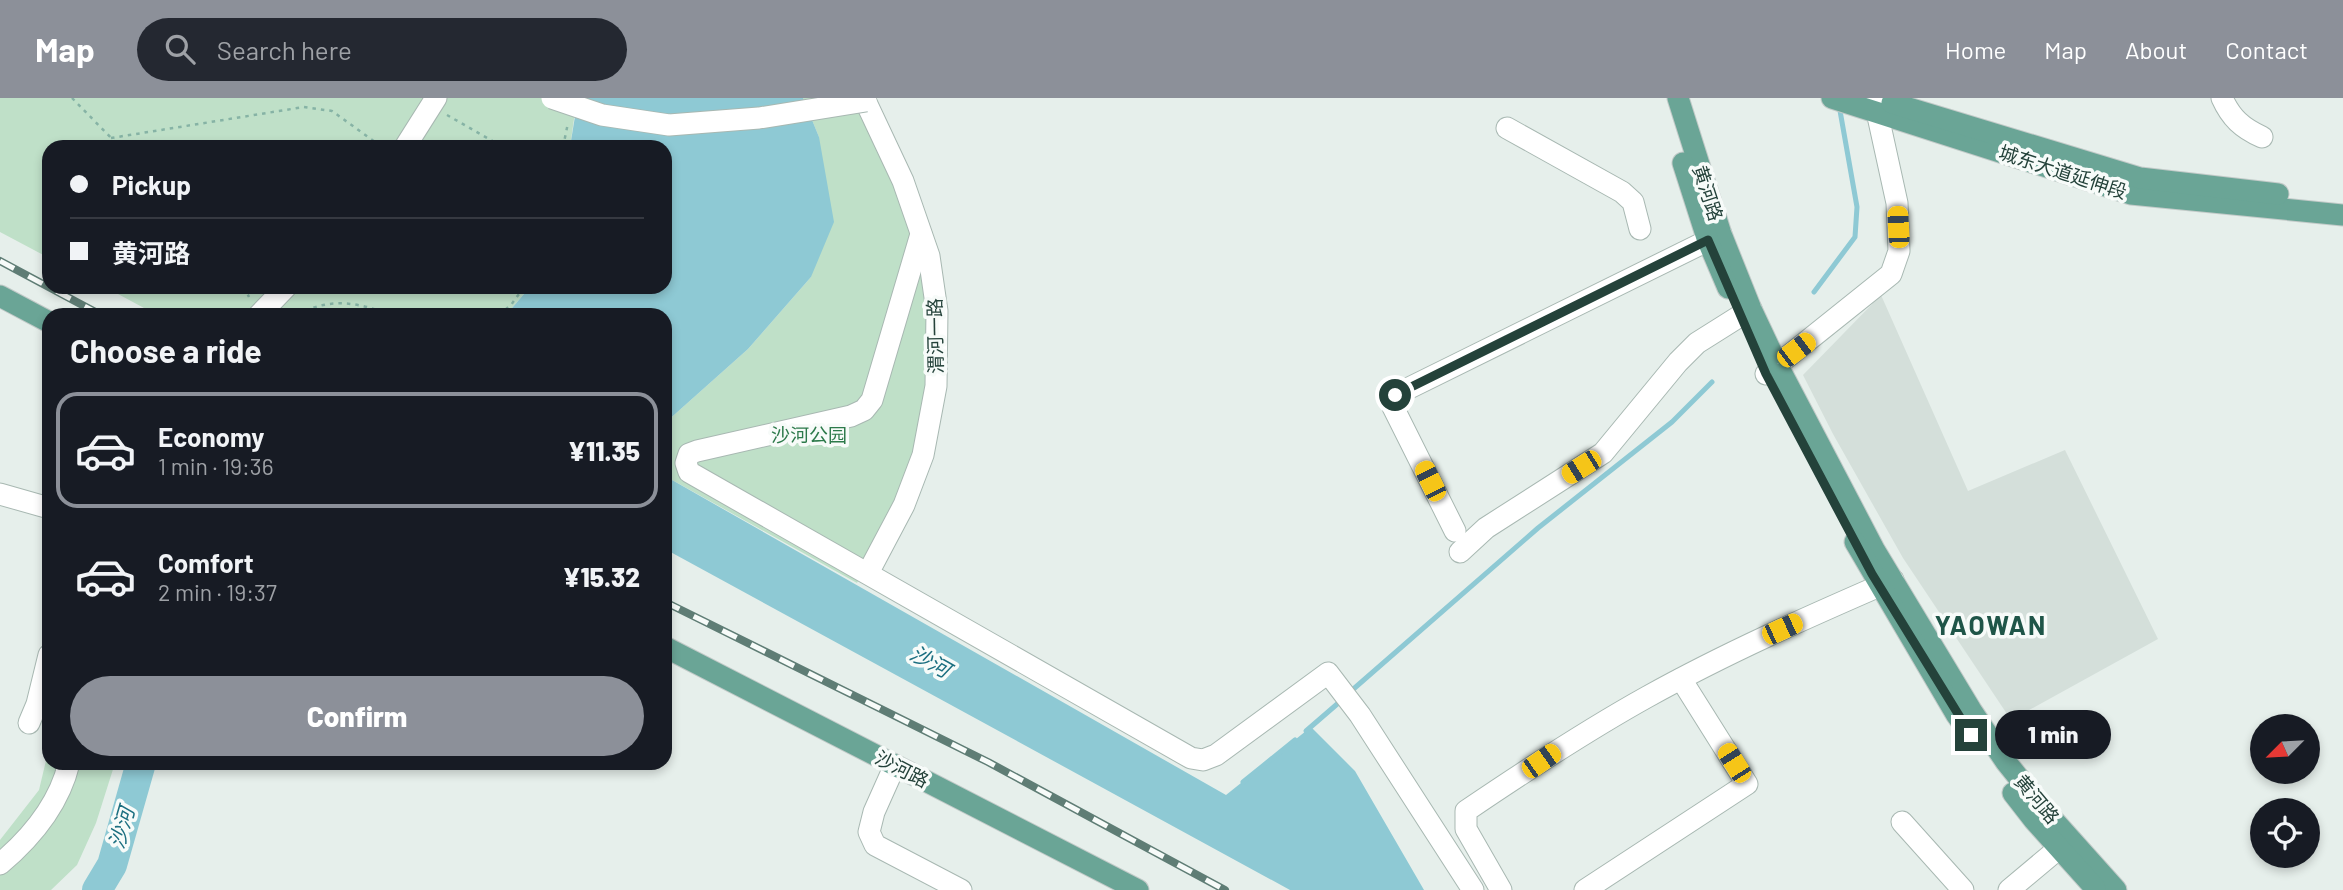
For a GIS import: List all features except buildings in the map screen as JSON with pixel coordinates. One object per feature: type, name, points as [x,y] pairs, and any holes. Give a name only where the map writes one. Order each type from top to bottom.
[{"type":"main road","name":"黄河路","points":[[1662,98],[1715,237],[1771,369],[1886,583],[2096,890]]},
{"type":"main road","name":"黄河路","points":[[1678,98],[1715,237]]},
{"type":"main road","name":"城东大道延伸段","points":[[1832,98],[2131,194],[2343,215]]},
{"type":"main road","name":"城东大道延伸段","points":[[1876,98],[2140,178],[2343,202]]},
{"type":"main road","points":[[0,296],[42,318]]},
{"type":"main road","name":"沙河路","points":[[672,651],[895,765],[1111,884],[1138,890]]},
{"type":"main road","name":"黄河路","points":[[2065,844],[2116,890]]},
{"type":"street","points":[[552,98],[603,115],[669,125],[759,118],[865,99]]},
{"type":"street","points":[[1771,369],[1891,274],[1899,251],[1897,203],[1876,98]]},
{"type":"street","points":[[2222,98],[2229,114],[2245,129],[2262,137]]},
{"type":"street","name":"渭河一路","points":[[865,99],[903,181],[929,256],[937,311],[936,386],[923,455],[904,505],[868,573]]},
{"type":"street","points":[[410,140],[434,102]]},
{"type":"street","points":[[1507,128],[1622,192],[1633,202],[1640,229]]},
{"type":"street","points":[[921,234],[872,400],[864,410],[851,416],[697,451],[689,454],[686,463],[689,472],[1191,758],[1203,760],[1216,755],[1328,673],[1473,890]]},
{"type":"street","points":[[1715,237],[1395,395],[1393,407],[1457,541],[1486,528],[1603,453],[1697,342],[1746,313]]},
{"type":"street","points":[[266,308],[280,294]]},
{"type":"street","points":[[0,494],[42,506]]},
{"type":"street","points":[[1501,890],[1466,829],[1466,811],[1559,748],[1681,679],[1758,640],[1886,583]]},
{"type":"street","points":[[1585,890],[1747,784],[1681,679]]},
{"type":"street","points":[[29,723],[42,684]]},
{"type":"street","points":[[895,765],[874,812],[869,832],[875,845],[961,890]]},
{"type":"street","points":[[0,864],[28,840],[47,814],[66,770]]},
{"type":"street","points":[[1902,822],[1963,890]]},
{"type":"street","points":[[2009,890],[2065,844]]},
{"type":"path","points":[[72,98],[111,138],[304,107],[332,111],[372,140]]},
{"type":"path","points":[[434,102],[492,140]]},
{"type":"path","points":[[507,308],[519,294]]},
{"type":"path","points":[[313,308],[337,302],[374,308]]},
{"type":"shaded area","points":[[1881,295],[1968,491],[2065,450],[2158,639],[2011,720],[1903,558],[1803,375]]},
{"type":"green space","points":[[0,98],[577,98],[571,140],[42,140],[42,254],[0,232]]},
{"type":"green space","name":"沙河公园","points":[[803,98],[858,98],[913,234],[930,310],[929,380],[920,434],[899,501],[857,583],[672,480],[672,417],[748,349],[811,277],[819,137]]},
{"type":"green space","points":[[118,294],[524,294],[512,308],[144,308]]},
{"type":"green space","points":[[44,770],[113,770],[96,823],[77,865],[51,890],[0,890],[0,840],[39,790]]},
{"type":"water","points":[[578,98],[803,98],[819,137],[834,222],[811,277],[748,349],[672,417],[672,308],[512,308],[524,294],[672,294],[672,140],[571,140]]},
{"type":"water","points":[[672,480],[1226,795],[1311,727],[1355,771],[1424,890],[1290,890],[672,553]]},
{"type":"waterway","points":[[1814,292],[1855,237],[1857,207],[1839,105]]},
{"type":"waterway","points":[[1350,692],[1538,528],[1672,422],[1712,382]]},
{"type":"waterway","points":[[1306,731],[1343,699]]},
{"type":"waterway","points":[[1243,782],[1295,740]]},
{"type":"waterway","name":"沙河","points":[[97,890],[112,865],[139,770]]},
{"type":"railway","points":[[0,261],[42,283]]},
{"type":"railway","points":[[62,294],[88,308]]},
{"type":"railway","points":[[672,605],[988,762],[1225,890]]},
{"type":"district","name":"YAOWAN","points":[[1991,626]]},
{"type":"route","points":[[1395,395],[1708,240],[1766,374],[1872,574],[1971,735]]}]
